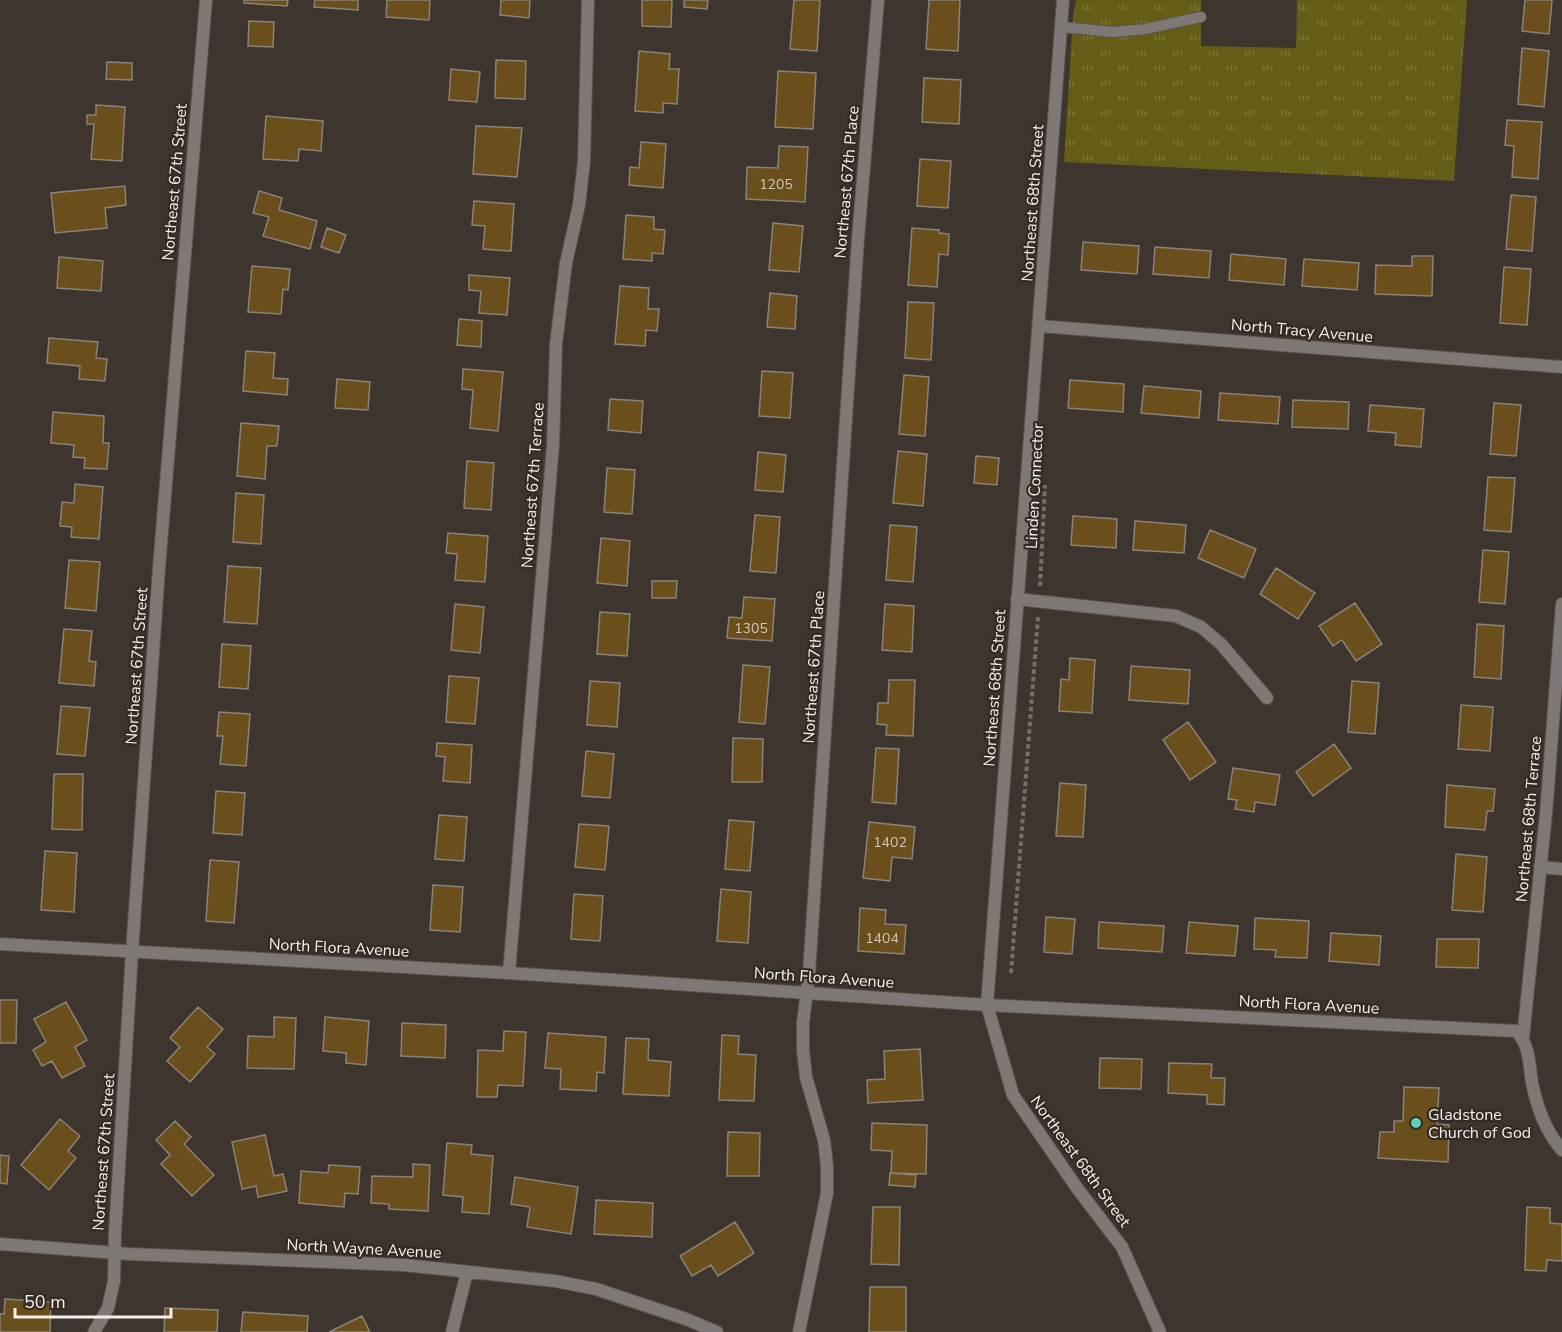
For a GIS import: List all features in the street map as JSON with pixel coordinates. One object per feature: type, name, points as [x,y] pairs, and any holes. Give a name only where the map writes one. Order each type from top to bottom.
[{"type":"street","name":"Northeast 67th Street","points":[[94,1332],[108,1308],[114,1281],[132,952],[160,556],[206,0]]},
{"type":"street","name":"Northeast 67th Terrace","points":[[509,973],[553,445],[556,344],[566,263],[579,205],[584,161],[588,0]]},
{"type":"street","name":"Northeast 67th Place","points":[[799,1332],[827,1193],[828,1166],[824,1140],[806,1077],[803,1023],[808,992],[858,239],[878,0]]},
{"type":"street","name":"Northeast 68th Street","points":[[1063,0],[987,1005],[1013,1095],[1077,1188],[1122,1247],[1160,1332]]},
{"type":"street","name":"North Tracy Avenue","points":[[1039,326],[1562,367]]},
{"type":"street","points":[[1017,599],[1176,616],[1201,627],[1221,644],[1267,698]]},
{"type":"street","name":"Northeast 68th Terrace","points":[[1523,1038],[1562,604]]},
{"type":"street","points":[[1540,867],[1562,869]]},
{"type":"street","name":"North Flora Avenue","points":[[0,944],[509,973],[987,1005],[1516,1031],[1523,1038]]},
{"type":"street","points":[[1523,1038],[1541,1114],[1554,1142],[1562,1150]]},
{"type":"street","name":"North Wayne Avenue","points":[[0,1244],[114,1253],[404,1265],[555,1281],[596,1289],[686,1319],[717,1332]]},
{"type":"street","points":[[452,1332],[467,1272]]},
{"type":"lane","points":[[1061,27],[1113,32],[1145,29],[1201,17]]},
{"type":"path","name":"Linden Connector","points":[[1011,973],[1039,602],[1045,484]]},
{"type":"green space","points":[[1076,0],[1201,0],[1201,46],[1296,48],[1297,0],[1467,0],[1454,181],[1064,162],[1073,16]]},
{"type":"building","points":[[244,0],[288,0],[287,6],[244,3]]},
{"type":"building","points":[[315,0],[358,0],[358,10],[314,7]]},
{"type":"building","points":[[387,0],[430,0],[429,20],[386,17]]},
{"type":"building","points":[[501,0],[530,0],[529,18],[500,15]]},
{"type":"building","points":[[642,0],[672,0],[671,27],[642,26]]},
{"type":"building","points":[[684,0],[708,0],[707,9],[684,7]]},
{"type":"building","points":[[794,0],[820,0],[817,51],[790,49]]},
{"type":"building","points":[[929,0],[960,0],[958,51],[926,49]]},
{"type":"building","points":[[1525,0],[1552,0],[1549,34],[1522,31]]},
{"type":"building","points":[[249,21],[274,22],[273,47],[248,46]]},
{"type":"building","points":[[1522,48],[1549,51],[1544,107],[1518,104]]},
{"type":"building","points":[[639,51],[670,54],[669,69],[679,69],[677,104],[663,103],[663,113],[635,111]]},
{"type":"building","points":[[496,60],[526,61],[525,99],[495,98]]},
{"type":"building","points":[[107,62],[132,63],[132,80],[106,79]]},
{"type":"building","points":[[451,69],[480,72],[477,102],[449,100]]},
{"type":"building","points":[[778,71],[816,73],[813,129],[775,127]]},
{"type":"building","points":[[924,78],[961,80],[959,124],[922,122]]},
{"type":"building","points":[[96,105],[125,107],[122,161],[91,159],[94,124],[87,124],[87,115],[96,115]]},
{"type":"building","points":[[266,116],[323,121],[321,151],[299,149],[298,161],[263,159]]},
{"type":"building","points":[[1507,120],[1542,122],[1538,179],[1512,177],[1514,146],[1505,145]]},
{"type":"building","points":[[476,126],[522,128],[517,177],[473,174]]},
{"type":"building","points":[[641,142],[666,144],[663,188],[629,185],[630,167],[639,168]]},
{"type":"building","points":[[779,146],[808,147],[805,202],[746,199],[747,167],[778,168]]},
{"type":"building","points":[[920,159],[951,161],[948,208],[917,206]]},
{"type":"building","points":[[125,186],[126,205],[105,208],[107,228],[55,233],[51,193]]},
{"type":"building","points":[[259,191],[282,198],[279,210],[317,221],[310,249],[263,236],[269,217],[253,213]]},
{"type":"building","points":[[1511,195],[1536,197],[1532,251],[1506,249]]},
{"type":"building","points":[[474,201],[514,204],[511,251],[483,249],[485,226],[472,225]]},
{"type":"building","points":[[626,215],[654,217],[654,229],[665,230],[663,254],[652,253],[652,261],[623,259]]},
{"type":"building","points":[[773,223],[803,226],[799,272],[769,270]]},
{"type":"building","points":[[327,228],[346,235],[339,253],[321,247]]},
{"type":"building","points":[[912,228],[939,230],[939,233],[949,234],[948,255],[939,254],[937,287],[908,285]]},
{"type":"building","points":[[1083,242],[1139,246],[1137,274],[1081,270]]},
{"type":"building","points":[[1155,247],[1211,251],[1209,278],[1153,274]]},
{"type":"building","points":[[1231,254],[1286,259],[1284,285],[1229,280]]},
{"type":"building","points":[[1412,256],[1433,256],[1432,296],[1375,294],[1376,265],[1412,266]]},
{"type":"building","points":[[59,257],[103,261],[101,291],[57,288]]},
{"type":"building","points":[[1304,259],[1359,263],[1357,290],[1302,286]]},
{"type":"building","points":[[252,266],[290,269],[288,290],[283,289],[281,314],[248,312]]},
{"type":"building","points":[[1504,267],[1531,269],[1527,325],[1500,323]]},
{"type":"building","points":[[469,275],[510,278],[507,315],[479,313],[481,291],[469,290]]},
{"type":"building","points":[[620,286],[649,288],[648,309],[659,309],[657,331],[646,330],[645,346],[615,344]]},
{"type":"building","points":[[770,293],[797,296],[795,329],[767,327]]},
{"type":"building","points":[[908,302],[934,303],[931,360],[905,358]]},
{"type":"building","points":[[459,319],[482,321],[481,347],[457,345]]},
{"type":"building","points":[[49,338],[98,342],[96,358],[107,359],[105,381],[79,379],[80,366],[47,363]]},
{"type":"building","points":[[246,351],[275,353],[273,378],[288,379],[287,395],[243,391]]},
{"type":"building","points":[[463,369],[503,372],[498,431],[470,428],[473,390],[462,389]]},
{"type":"building","points":[[762,371],[793,373],[790,418],[759,416]]},
{"type":"building","points":[[904,375],[929,377],[925,436],[899,434]]},
{"type":"building","points":[[337,379],[370,382],[368,410],[335,408]]},
{"type":"building","points":[[1070,380],[1124,384],[1123,412],[1068,408]]},
{"type":"building","points":[[1144,386],[1201,391],[1199,418],[1141,413]]},
{"type":"building","points":[[1220,393],[1280,397],[1278,424],[1218,420]]},
{"type":"building","points":[[610,399],[643,401],[641,433],[608,430]]},
{"type":"building","points":[[1293,400],[1349,402],[1348,429],[1292,427]]},
{"type":"building","points":[[1494,403],[1521,405],[1516,456],[1490,454]]},
{"type":"building","points":[[1370,405],[1424,409],[1421,447],[1395,445],[1396,433],[1368,431]]},
{"type":"building","points":[[53,412],[104,416],[103,443],[109,443],[107,469],[84,468],[85,458],[73,457],[74,445],[51,443]]},
{"type":"building","points":[[241,423],[279,426],[277,446],[267,446],[265,479],[237,476]]},
{"type":"building","points":[[898,451],[927,454],[923,506],[893,503]]},
{"type":"building","points":[[758,452],[786,455],[783,492],[755,490]]},
{"type":"building","points":[[976,456],[999,458],[997,485],[974,483]]},
{"type":"building","points":[[467,461],[494,463],[491,510],[464,508]]},
{"type":"building","points":[[607,468],[635,470],[632,514],[604,512]]},
{"type":"building","points":[[1488,477],[1515,478],[1511,532],[1484,530]]},
{"type":"building","points":[[75,484],[103,487],[99,539],[71,537],[72,527],[60,526],[62,502],[74,503]]},
{"type":"building","points":[[236,493],[264,495],[261,544],[233,542]]},
{"type":"building","points":[[755,515],[780,517],[776,573],[750,571]]},
{"type":"building","points":[[1073,516],[1117,519],[1116,548],[1071,545]]},
{"type":"building","points":[[1135,521],[1186,525],[1184,553],[1133,550]]},
{"type":"building","points":[[890,525],[917,527],[913,582],[886,580]]},
{"type":"building","points":[[1210,530],[1256,549],[1244,578],[1198,558]]},
{"type":"building","points":[[448,533],[488,536],[485,582],[455,580],[457,554],[446,553]]},
{"type":"building","points":[[601,538],[630,541],[627,586],[597,583]]},
{"type":"building","points":[[1483,550],[1509,552],[1505,604],[1479,602]]},
{"type":"building","points":[[69,560],[100,562],[96,611],[65,608]]},
{"type":"building","points":[[228,566],[261,568],[257,624],[224,622]]},
{"type":"building","points":[[1276,568],[1315,593],[1298,619],[1260,594]]},
{"type":"building","points":[[652,581],[677,581],[676,598],[652,598]]},
{"type":"building","points":[[744,597],[775,599],[772,641],[727,638],[729,617],[742,618]]},
{"type":"building","points":[[1355,603],[1382,644],[1356,661],[1342,640],[1333,646],[1319,626]]},
{"type":"building","points":[[455,604],[484,607],[480,653],[451,650]]},
{"type":"building","points":[[885,604],[914,606],[912,652],[882,650]]},
{"type":"building","points":[[600,612],[630,614],[627,656],[597,654]]},
{"type":"building","points":[[1477,624],[1504,626],[1501,679],[1474,677]]},
{"type":"building","points":[[64,629],[92,631],[89,661],[96,662],[94,686],[59,683]]},
{"type":"building","points":[[222,644],[251,646],[248,689],[219,687]]},
{"type":"building","points":[[1070,658],[1095,660],[1092,713],[1059,711],[1061,679],[1069,680]]},
{"type":"building","points":[[743,665],[770,667],[765,724],[739,722]]},
{"type":"building","points":[[1131,666],[1190,670],[1188,704],[1129,700]]},
{"type":"building","points":[[449,676],[479,678],[475,724],[446,722]]},
{"type":"building","points":[[889,680],[915,680],[913,736],[886,735],[887,725],[877,724],[878,703],[888,703]]},
{"type":"building","points":[[590,681],[620,683],[617,727],[587,725]]},
{"type":"building","points":[[1352,681],[1379,683],[1375,734],[1348,732]]},
{"type":"building","points":[[1461,705],[1493,707],[1490,751],[1458,749]]},
{"type":"building","points":[[61,706],[90,708],[85,756],[57,754]]},
{"type":"building","points":[[219,712],[250,714],[246,766],[220,764],[223,736],[217,736]]},
{"type":"building","points":[[1188,722],[1216,762],[1190,780],[1163,740]]},
{"type":"building","points":[[733,738],[763,739],[762,782],[732,782]]},
{"type":"building","points":[[437,743],[472,745],[470,783],[443,781],[445,757],[436,756]]},
{"type":"building","points":[[1334,744],[1351,768],[1313,796],[1296,772]]},
{"type":"building","points":[[876,748],[899,749],[896,804],[872,802]]},
{"type":"building","points":[[586,751],[614,754],[610,798],[582,796]]},
{"type":"building","points":[[1233,768],[1280,775],[1275,805],[1255,802],[1254,812],[1235,809],[1237,800],[1228,799]]},
{"type":"building","points":[[54,774],[83,774],[82,830],[52,829]]},
{"type":"building","points":[[1060,783],[1086,785],[1083,837],[1056,836]]},
{"type":"building","points":[[1447,785],[1495,789],[1493,811],[1487,811],[1485,830],[1445,827]]},
{"type":"building","points":[[216,791],[245,793],[242,835],[213,833]]},
{"type":"building","points":[[439,815],[467,817],[464,861],[435,859]]},
{"type":"building","points":[[729,820],[754,822],[750,871],[725,869]]},
{"type":"building","points":[[869,822],[915,827],[912,859],[892,857],[890,881],[863,878]]},
{"type":"building","points":[[579,824],[609,826],[605,870],[575,867]]},
{"type":"building","points":[[45,851],[77,853],[74,912],[41,910]]},
{"type":"building","points":[[1456,854],[1487,857],[1483,912],[1452,910]]},
{"type":"building","points":[[210,860],[239,862],[234,923],[206,921]]},
{"type":"building","points":[[433,885],[463,887],[460,932],[430,930]]},
{"type":"building","points":[[721,889],[751,892],[748,943],[717,941]]},
{"type":"building","points":[[574,894],[603,896],[600,941],[571,939]]},
{"type":"building","points":[[860,908],[886,910],[885,924],[906,925],[904,954],[858,951]]},
{"type":"building","points":[[1046,917],[1075,919],[1072,954],[1044,952]]},
{"type":"building","points":[[1255,918],[1309,921],[1307,958],[1275,957],[1276,950],[1254,949]]},
{"type":"building","points":[[1099,922],[1164,926],[1162,952],[1098,948]]},
{"type":"building","points":[[1189,922],[1238,926],[1235,956],[1186,953]]},
{"type":"building","points":[[1331,933],[1381,936],[1379,965],[1329,961]]},
{"type":"building","points":[[1437,939],[1479,939],[1478,968],[1436,967]]},
{"type":"building","points":[[0,1000],[17,1000],[16,1043],[0,1043]]},
{"type":"building","points":[[66,1002],[87,1040],[75,1047],[85,1066],[62,1078],[52,1061],[42,1066],[33,1050],[46,1042],[34,1019]]},
{"type":"building","points":[[198,1007],[223,1029],[207,1047],[215,1054],[190,1082],[167,1061],[180,1047],[170,1038]]},
{"type":"building","points":[[274,1017],[296,1018],[294,1069],[247,1068],[248,1036],[274,1037]]},
{"type":"building","points":[[325,1017],[369,1021],[366,1065],[346,1063],[346,1053],[323,1051]]},
{"type":"building","points":[[402,1023],[446,1025],[445,1058],[401,1056]]},
{"type":"building","points":[[504,1031],[526,1032],[523,1086],[498,1085],[497,1097],[477,1097],[478,1050],[503,1051]]},
{"type":"building","points":[[548,1033],[606,1037],[604,1073],[597,1072],[596,1091],[560,1089],[561,1069],[545,1068]]},
{"type":"building","points":[[722,1035],[739,1036],[738,1054],[756,1055],[754,1101],[719,1100]]},
{"type":"building","points":[[626,1038],[649,1039],[648,1060],[671,1062],[669,1096],[623,1094]]},
{"type":"building","points":[[920,1049],[923,1100],[868,1103],[867,1080],[885,1079],[884,1051]]},
{"type":"building","points":[[1100,1058],[1142,1059],[1141,1089],[1099,1088]]},
{"type":"building","points":[[1169,1063],[1212,1064],[1211,1078],[1225,1078],[1224,1105],[1207,1104],[1207,1095],[1168,1093]]},
{"type":"building","name":"Gladstone Church of God","points":[[1404,1087],[1439,1088],[1437,1124],[1449,1125],[1448,1162],[1378,1158],[1380,1132],[1394,1132],[1394,1121],[1403,1121]]},
{"type":"building","points":[[60,1119],[80,1136],[68,1151],[76,1158],[49,1190],[21,1165]]},
{"type":"building","points":[[175,1121],[191,1137],[184,1144],[214,1175],[192,1196],[161,1164],[170,1155],[156,1140]]},
{"type":"building","points":[[872,1123],[927,1125],[926,1174],[891,1173],[892,1151],[871,1150]]},
{"type":"building","points":[[728,1132],[760,1133],[759,1176],[727,1176]]},
{"type":"building","points":[[265,1135],[274,1176],[283,1174],[287,1191],[258,1197],[256,1186],[242,1189],[232,1142]]},
{"type":"building","points":[[447,1143],[472,1145],[471,1154],[493,1156],[489,1214],[462,1212],[463,1197],[443,1195]]},
{"type":"building","points":[[0,1155],[9,1156],[7,1184],[0,1183]]},
{"type":"building","points":[[413,1164],[430,1165],[428,1211],[389,1209],[389,1204],[371,1203],[372,1176],[413,1177]]},
{"type":"building","points":[[329,1165],[360,1167],[358,1194],[345,1193],[344,1207],[299,1203],[301,1171],[328,1173]]},
{"type":"building","points":[[890,1173],[916,1175],[915,1187],[889,1185]]},
{"type":"building","points":[[515,1177],[578,1187],[571,1234],[527,1227],[530,1207],[511,1204]]},
{"type":"building","points":[[596,1200],[653,1203],[652,1237],[594,1234]]},
{"type":"building","points":[[873,1207],[900,1207],[899,1265],[871,1264]]},
{"type":"building","points":[[1527,1207],[1550,1208],[1550,1223],[1562,1224],[1562,1261],[1547,1260],[1546,1271],[1525,1270]]},
{"type":"building","points":[[735,1222],[754,1253],[718,1276],[711,1265],[692,1276],[680,1256]]},
{"type":"building","points":[[870,1287],[906,1287],[906,1332],[869,1332]]},
{"type":"building","points":[[5,1299],[51,1302],[50,1332],[0,1332],[0,1314],[4,1314]]},
{"type":"building","points":[[165,1308],[218,1310],[217,1332],[164,1332]]},
{"type":"building","points":[[243,1312],[308,1316],[307,1332],[241,1332]]},
{"type":"building","points":[[362,1316],[370,1332],[329,1332]]},
{"type":"place","name":"Gladstone Church of God","points":[[1416,1123]]}]
